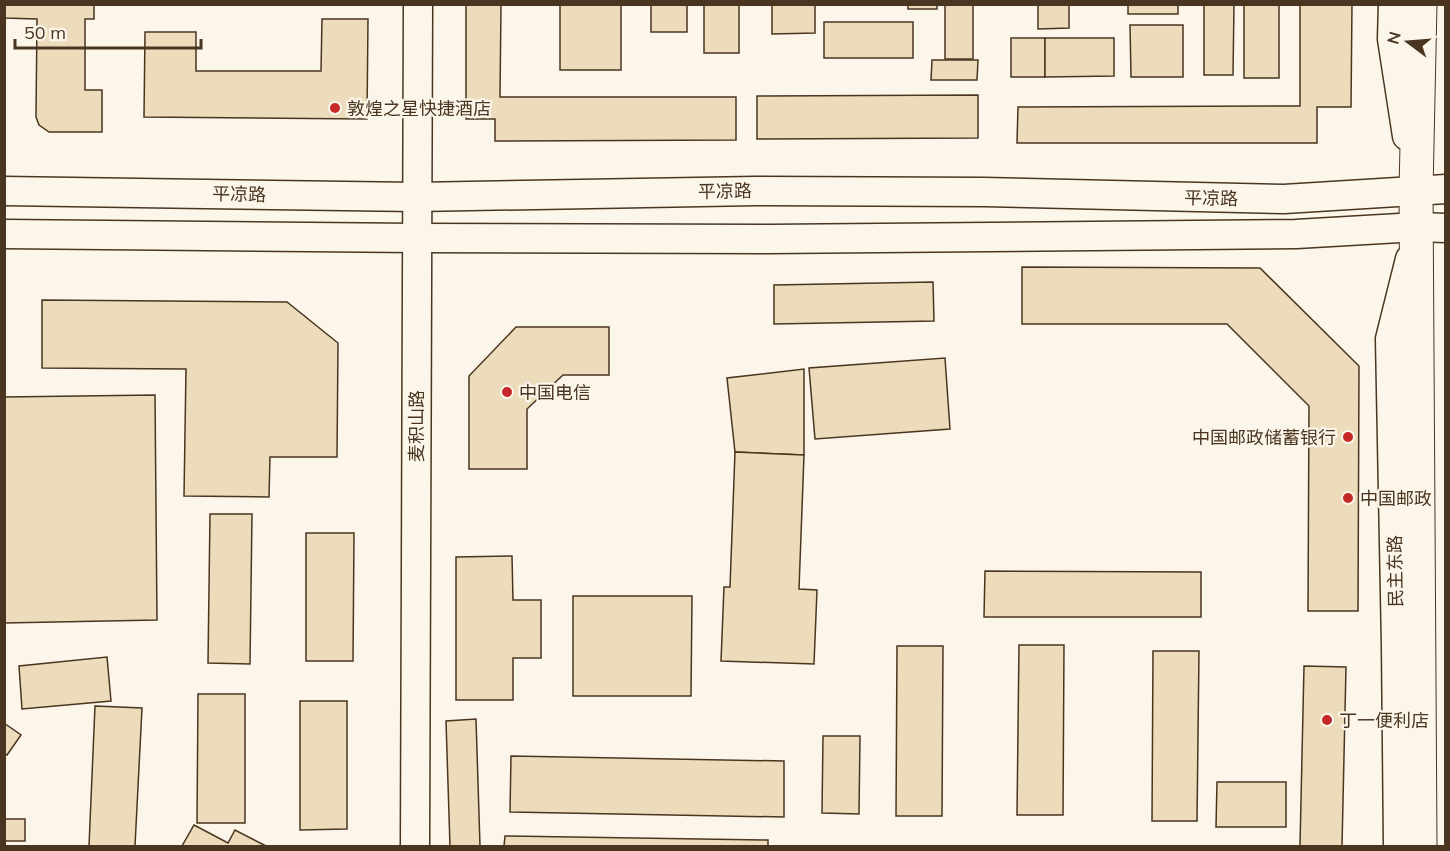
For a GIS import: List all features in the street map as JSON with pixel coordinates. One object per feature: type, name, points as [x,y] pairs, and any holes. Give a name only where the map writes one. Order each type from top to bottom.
[{"type":"main road","name":"民主东路","points":[[1420,4],[1431,190],[1420,846]]},
{"type":"street","name":"麦积山路","points":[[415,846],[418,4]]},
{"type":"street","name":"民主东路","points":[[1393,4],[1392,39],[1431,190]]},
{"type":"street","name":"平凉路","points":[[4,190],[416,197],[756,191],[984,192],[1284,199],[1431,190]]},
{"type":"street","name":"平凉路","points":[[4,234],[769,239],[1284,234],[1431,228]]},
{"type":"street","name":"民主东路","points":[[1398,846],[1390,339],[1431,228]]},
{"type":"building","points":[[4,4],[94,4],[94,19],[85,19],[85,90],[102,90],[102,132],[49,132],[39,125],[36,117],[37,19],[4,18]]},
{"type":"building","points":[[466,4],[501,4],[500,97],[736,97],[736,140],[495,141],[495,119],[466,119]]},
{"type":"building","points":[[560,4],[621,4],[621,70],[560,70]]},
{"type":"building","points":[[651,4],[687,4],[687,32],[651,32]]},
{"type":"building","points":[[704,4],[739,4],[739,53],[704,53]]},
{"type":"building","points":[[772,4],[815,4],[815,33],[772,34]]},
{"type":"building","points":[[908,4],[937,4],[937,9],[908,9]]},
{"type":"building","points":[[945,4],[973,4],[973,59],[945,59]]},
{"type":"building","points":[[1038,4],[1069,4],[1069,28],[1038,29]]},
{"type":"building","points":[[1128,4],[1178,4],[1178,14],[1128,14]]},
{"type":"building","points":[[1204,4],[1234,4],[1233,75],[1204,75]]},
{"type":"building","points":[[1244,4],[1279,4],[1279,78],[1244,78]]},
{"type":"building","points":[[1300,4],[1352,4],[1351,107],[1317,107],[1317,143],[1017,143],[1018,107],[1300,106]]},
{"type":"building","points":[[322,19],[368,19],[367,119],[144,117],[145,32],[196,32],[196,71],[321,71]]},
{"type":"building","points":[[824,22],[913,22],[913,58],[824,58]]},
{"type":"building","points":[[1130,25],[1183,25],[1183,77],[1131,77]]},
{"type":"building","points":[[1011,38],[1045,38],[1045,77],[1011,77]]},
{"type":"building","points":[[1045,38],[1114,38],[1114,76],[1045,77]]},
{"type":"building","points":[[932,60],[978,60],[977,80],[931,80]]},
{"type":"building","points":[[978,95],[978,138],[757,139],[757,96]]},
{"type":"building","points":[[1022,267],[1260,268],[1359,366],[1358,611],[1308,611],[1309,406],[1227,324],[1022,324]]},
{"type":"building","points":[[933,282],[934,321],[774,324],[774,285]]},
{"type":"building","points":[[42,300],[287,302],[338,343],[337,457],[270,457],[269,497],[184,496],[186,369],[42,368]]},
{"type":"building","name":"中国电信","points":[[516,327],[609,327],[609,375],[563,375],[527,409],[527,469],[469,469],[469,376]]},
{"type":"building","points":[[945,358],[950,429],[815,439],[809,368]]},
{"type":"building","points":[[804,369],[804,455],[735,452],[727,378]]},
{"type":"building","points":[[155,395],[157,620],[4,623],[4,397]]},
{"type":"building","points":[[735,452],[804,455],[799,589],[817,590],[814,664],[721,661],[724,587],[730,587]]},
{"type":"building","points":[[210,514],[252,514],[250,664],[208,663]]},
{"type":"building","points":[[306,533],[354,533],[353,661],[306,661]]},
{"type":"building","points":[[512,556],[513,600],[541,600],[541,658],[513,658],[513,700],[456,700],[456,557]]},
{"type":"building","points":[[985,571],[1201,572],[1201,617],[984,617]]},
{"type":"building","points":[[573,596],[692,596],[691,696],[573,696]]},
{"type":"building","points":[[1019,645],[1064,645],[1063,815],[1017,815]]},
{"type":"building","points":[[897,646],[943,646],[942,816],[896,816]]},
{"type":"building","points":[[1153,651],[1199,651],[1197,821],[1152,821]]},
{"type":"building","points":[[107,657],[111,701],[22,709],[19,666]]},
{"type":"building","points":[[1304,666],[1346,667],[1342,846],[1300,846]]},
{"type":"building","points":[[198,694],[245,694],[245,823],[197,823]]},
{"type":"building","points":[[300,701],[347,701],[347,829],[300,830]]},
{"type":"building","points":[[95,706],[142,708],[135,846],[89,846]]},
{"type":"building","points":[[476,719],[480,846],[450,846],[446,721]]},
{"type":"building","points":[[4,723],[21,735],[7,755],[4,754]]},
{"type":"building","points":[[823,736],[860,736],[859,814],[822,813]]},
{"type":"building","points":[[511,756],[784,761],[784,817],[510,812]]},
{"type":"building","points":[[1217,782],[1286,782],[1286,827],[1216,827]]},
{"type":"building","points":[[4,819],[25,819],[25,841],[4,841]]},
{"type":"building","points":[[194,825],[228,843],[235,830],[266,846],[182,846]]},
{"type":"building","points":[[505,836],[768,840],[768,846],[504,846]]},
{"type":"place","name":"敦煌之星快捷酒店","points":[[335,108]]},
{"type":"place","name":"中国电信","points":[[507,392]]},
{"type":"place","name":"中国邮政储蓄银行","points":[[1348,437]]},
{"type":"place","name":"中国邮政","points":[[1348,498]]},
{"type":"place","name":"丁一便利店","points":[[1327,720]]}]
